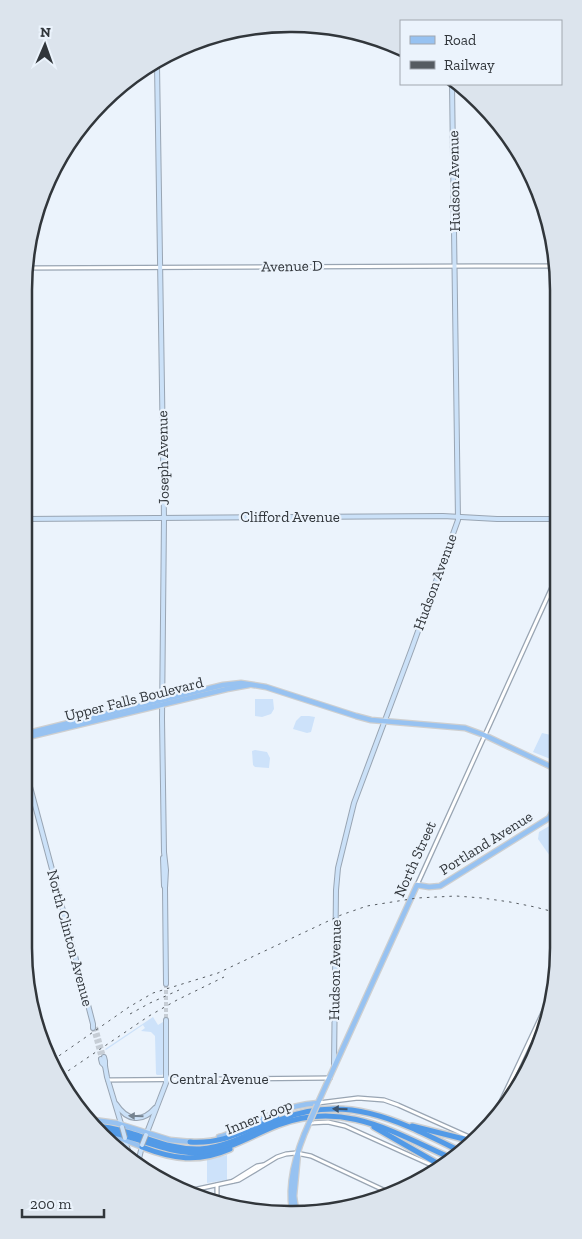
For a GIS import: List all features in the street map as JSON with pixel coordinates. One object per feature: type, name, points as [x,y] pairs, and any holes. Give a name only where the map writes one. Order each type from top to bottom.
[{"type":"highway","name":"Inner Loop","points":[[104,1127],[124,1131],[172,1147],[202,1149],[226,1144],[317,1106],[372,1113],[455,1147]]},
{"type":"highway","points":[[190,1142],[222,1140],[286,1115],[317,1106]]},
{"type":"highway","name":"Inner Loop","points":[[108,1131],[172,1150],[197,1153],[227,1147],[269,1129],[302,1118],[343,1116],[373,1124],[445,1156]]},
{"type":"highway","points":[[343,1116],[372,1126],[436,1162]]},
{"type":"highway","points":[[386,1118],[419,1128],[465,1138]]},
{"type":"highway","points":[[142,1146],[172,1157],[202,1158],[228,1150],[269,1129]]},
{"type":"main road","name":"Joseph Avenue","points":[[158,69],[164,518],[162,702],[164,852],[166,870],[164,888],[166,984]]},
{"type":"main road","name":"Hudson Avenue","points":[[334,1068],[336,890],[338,868],[354,803],[458,516],[452,89]]},
{"type":"main road","name":"Clifford Avenue","points":[[32,519],[458,516],[496,520],[550,520]]},
{"type":"main road","name":"Upper Falls Boulevard","points":[[32,732],[162,702],[250,685],[268,688],[361,718],[463,727],[550,766]]},
{"type":"main road","name":"Upper Falls Boulevard","points":[[32,736],[162,702]]},
{"type":"main road","name":"North Clinton Avenue","points":[[32,794],[94,1026]]},
{"type":"main road","name":"Portland Avenue","points":[[417,885],[428,887],[440,886],[550,816]]},
{"type":"main road","name":"North Street","points":[[294,1206],[300,1144],[417,885]]},
{"type":"main road","points":[[139,1157],[166,1085],[166,1020]]},
{"type":"main road","points":[[334,1046],[339,1050],[343,1049]]},
{"type":"main road","points":[[103,1058],[106,1061],[105,1066],[108,1080],[127,1147]]},
{"type":"main road","points":[[114,1100],[124,1114],[136,1118],[149,1114],[159,1102]]},
{"type":"main road","points":[[101,1122],[121,1126],[170,1140],[190,1142]]},
{"type":"main road","points":[[115,1137],[142,1146]]},
{"type":"street","name":"Avenue D","points":[[34,268],[548,266]]},
{"type":"street","name":"North Street","points":[[417,885],[550,591]]},
{"type":"street","points":[[504,1095],[540,1020]]},
{"type":"street","name":"Central Avenue","points":[[108,1080],[330,1078]]},
{"type":"street","points":[[317,1106],[355,1098],[384,1100],[467,1137]]},
{"type":"street","points":[[310,1122],[328,1122],[348,1127],[432,1165]]},
{"type":"street","points":[[233,1181],[257,1166],[282,1155],[298,1153],[309,1156],[383,1190]]},
{"type":"street","points":[[197,1189],[239,1180],[259,1169],[264,1164]]},
{"type":"street","points":[[216,1185],[217,1196]]},
{"type":"shaded area","points":[[255,699],[273,699],[274,709],[271,714],[262,717],[255,716]]},
{"type":"shaded area","points":[[301,716],[315,717],[311,732],[307,733],[293,729],[296,721]]},
{"type":"shaded area","points":[[542,733],[550,735],[550,759],[533,752]]},
{"type":"shaded area","points":[[252,751],[267,752],[270,758],[269,768],[255,767],[253,765]]},
{"type":"shaded area","points":[[550,826],[550,856],[538,839],[539,832]]},
{"type":"shaded area","points":[[153,1017],[158,1025],[163,1022],[162,1075],[156,1074],[155,1036],[151,1032],[141,1031],[145,1028],[143,1025],[105,1049]]},
{"type":"shaded area","points":[[227,1155],[227,1180],[207,1183],[207,1160]]},
{"type":"tunnel","points":[[166,984],[166,1020]]},
{"type":"tunnel","points":[[96,1027],[104,1057]]},
{"type":"tunnel","points":[[93,1028],[101,1059]]},
{"type":"railway","points":[[57,1057],[129,1007],[153,993],[218,973],[341,915],[367,906],[417,898],[456,896],[510,902],[550,911]]},
{"type":"railway","points":[[65,1073],[149,1016],[224,977]]},
{"type":"railway","points":[[130,1014],[179,990]]}]
